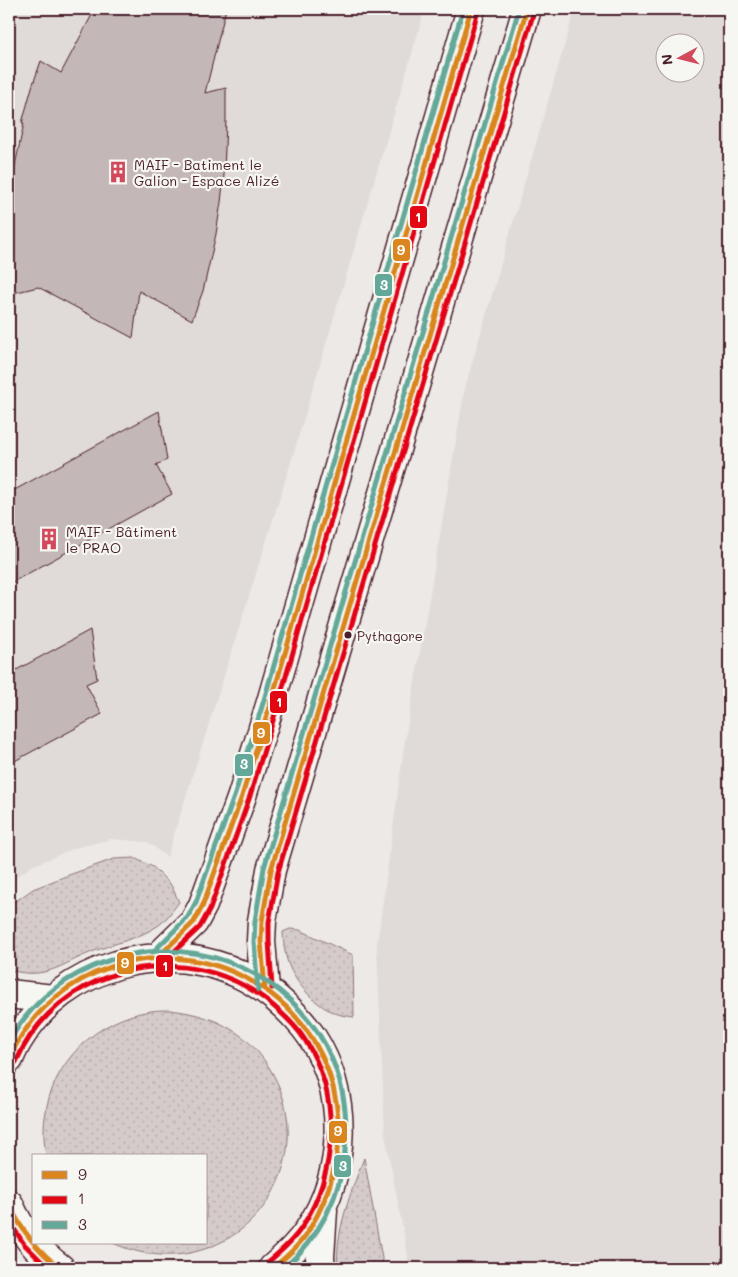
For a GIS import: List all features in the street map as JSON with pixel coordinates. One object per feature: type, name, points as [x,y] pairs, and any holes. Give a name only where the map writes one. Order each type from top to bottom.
[{"type":"main road","points":[[158,957],[194,922],[203,905],[242,796],[271,702],[471,9]]},
{"type":"main road","points":[[265,989],[261,941],[262,921],[271,870],[527,9]]},
{"type":"main road","points":[[9,1059],[19,1038],[53,999],[77,982],[103,970],[130,961],[158,957],[204,961],[246,977],[265,989],[290,1010],[311,1036],[324,1058],[333,1082],[338,1107],[339,1140],[334,1174],[323,1205],[309,1230],[291,1252],[273,1268]]},
{"type":"main road","points":[[9,994],[53,999]]},
{"type":"main road","points":[[9,1204],[22,1229],[32,1241]]},
{"type":"main road","points":[[321,1268],[323,1205]]},
{"type":"main road","points":[[34,1244],[60,1268]]},
{"type":"shaded area","points":[[9,9],[425,9],[291,462],[167,857],[148,842],[111,839],[75,848],[32,866],[9,881]]},
{"type":"shaded area","points":[[575,9],[729,9],[729,1268],[407,1268],[408,1256],[385,1134],[377,945],[405,741],[465,388]]},
{"type":"shaded area","points":[[134,858],[153,867],[171,885],[179,902],[162,923],[143,934],[92,952],[52,970],[22,973],[9,970],[9,906],[33,889],[66,876],[114,859]]},
{"type":"shaded area","points":[[290,929],[300,930],[353,955],[354,1017],[340,1015],[324,1007],[312,998],[299,983],[290,968],[285,952],[283,932]]},
{"type":"shaded area","points":[[170,1010],[197,1015],[214,1020],[242,1037],[260,1054],[270,1069],[282,1096],[288,1124],[287,1152],[279,1178],[266,1203],[248,1224],[225,1240],[198,1251],[177,1255],[144,1253],[116,1244],[208,1244],[208,1154],[46,1154],[44,1141],[45,1117],[49,1097],[67,1061],[80,1046],[112,1023],[153,1011]]},
{"type":"shaded area","points":[[364,1158],[383,1264],[382,1268],[338,1268],[337,1255],[341,1226],[349,1197]]},
{"type":"building","name":"MAIF - Batiment le Galion - Espace Alizé","points":[[95,9],[226,9],[205,93],[226,88],[224,175],[221,202],[203,291],[192,320],[139,291],[133,338],[38,287],[9,294],[9,227],[12,180],[24,123],[22,123],[32,87],[41,61],[61,73]]},
{"type":"building","name":"MAIF - Bâtiment le PRAO","points":[[159,411],[167,460],[156,465],[172,494],[9,584],[9,493]]},
{"type":"building","points":[[90,630],[97,679],[86,684],[102,714],[9,764],[9,674]]},
{"type":"transit line","name":"3","points":[[153,952],[188,917],[196,902],[235,794],[264,700],[463,9]]},
{"type":"transit line","name":"9","points":[[158,957],[194,922],[203,905],[242,796],[271,702],[471,9]]},
{"type":"transit line","name":"3","points":[[258,990],[254,942],[255,921],[264,868],[519,9]]},
{"type":"transit line","name":"9","points":[[265,989],[261,941],[262,921],[271,870],[527,9]]},
{"type":"transit line","name":"1","points":[[163,962],[200,927],[210,909],[249,799],[478,11]]},
{"type":"transit line","name":"1","points":[[272,988],[269,922],[278,872],[534,11]]},
{"type":"transit line","name":"3","points":[[9,1042],[34,1007],[55,988],[92,967],[117,958],[143,952],[170,951],[195,953],[221,959],[245,969],[268,982],[289,999],[313,1026],[331,1057],[342,1091],[346,1138],[339,1184],[326,1215],[308,1243],[284,1268]]},
{"type":"transit line","name":"9","points":[[9,1059],[24,1032],[56,997],[81,980],[118,965],[154,958],[202,962],[212,964],[252,981],[270,993],[296,1017],[315,1043],[329,1073],[336,1104],[338,1136],[334,1168],[325,1200],[301,1241],[273,1268]]},
{"type":"transit line","name":"1","points":[[16,1062],[39,1024],[60,1004],[71,995],[97,981],[118,973],[140,968],[184,967],[226,977],[265,999],[297,1029],[317,1062],[325,1085],[329,1109],[330,1134],[323,1182],[314,1205],[295,1237],[268,1262]]},
{"type":"transit line","name":"9","points":[[9,1204],[19,1223],[32,1240]]},
{"type":"transit line","name":"1","points":[[9,1221],[24,1244],[48,1268]]},
{"type":"transit line","name":"9","points":[[35,1244],[60,1268]]},
{"type":"place","name":"MAIF - Batiment le Galion - Espace Alizé","points":[[118,172]]},
{"type":"place","name":"MAIF - Bâtiment le PRAO","points":[[49,539]]},
{"type":"place","name":"Pythagore","points":[[348,635]]}]
